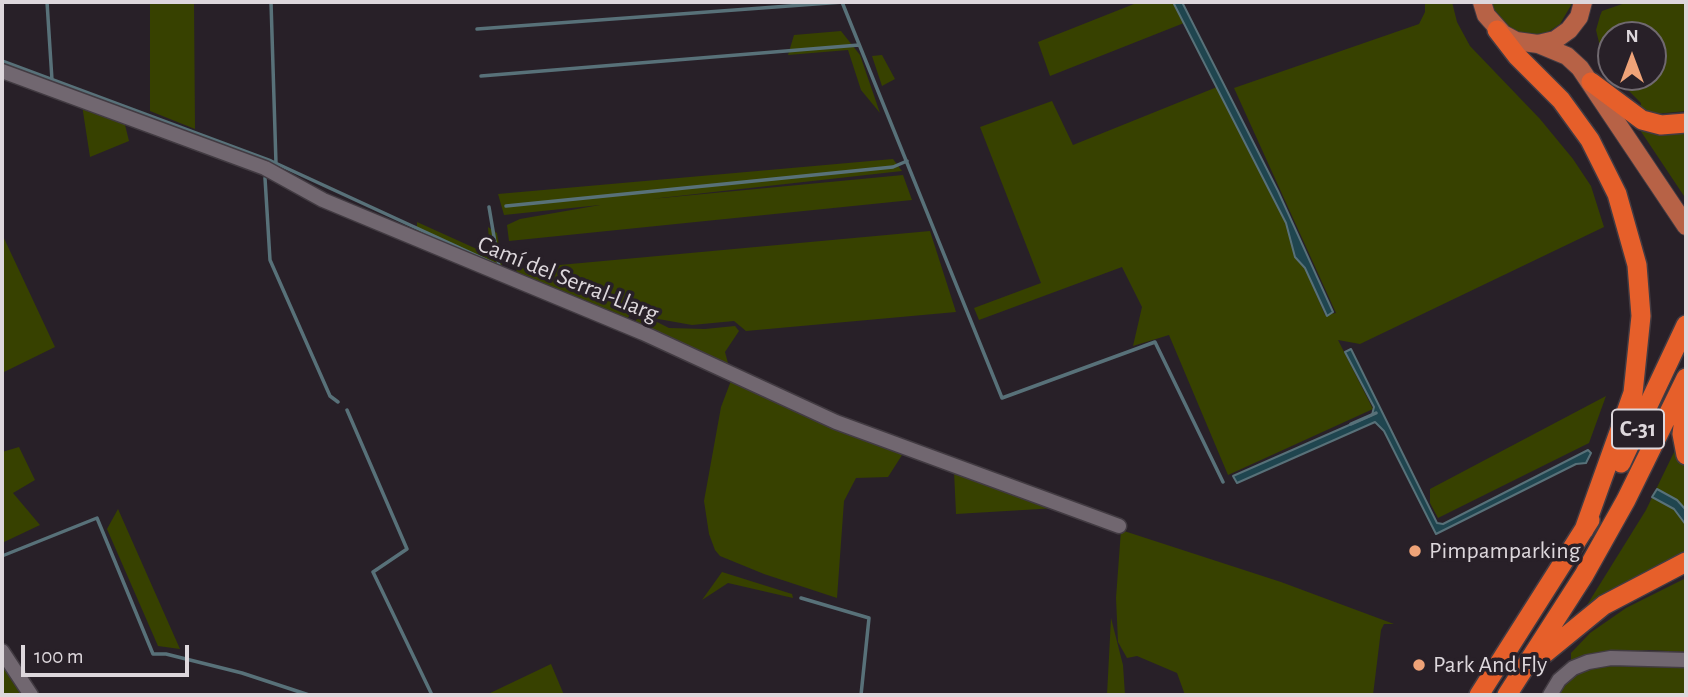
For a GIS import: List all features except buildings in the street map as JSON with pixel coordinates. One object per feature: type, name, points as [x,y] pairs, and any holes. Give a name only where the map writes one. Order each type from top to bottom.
[{"type":"highway","points":[[1497,30],[1517,55],[1561,100],[1590,140],[1617,194],[1637,265],[1641,316],[1633,393],[1584,530]]},
{"type":"highway","points":[[1586,75],[1642,120],[1661,125],[1686,123]]},
{"type":"highway","name":"C-31","points":[[1479,695],[1584,530],[1644,418],[1686,325]]},
{"type":"highway","name":"C-31","points":[[1512,689],[1584,575],[1626,500],[1686,379]]},
{"type":"highway","points":[[1686,404],[1682,435],[1686,455]]},
{"type":"highway","points":[[1512,689],[1557,641],[1598,609],[1686,562]]},
{"type":"main road","points":[[1482,2],[1497,30],[1516,41],[1538,44],[1567,56],[1586,75],[1686,226]]},
{"type":"main road","points":[[1538,44],[1555,40],[1575,22],[1583,2]]},
{"type":"main road","points":[[1575,22],[1586,75]]},
{"type":"street","name":"Camí del Serral-Llarg","points":[[2,71],[265,168],[323,200],[643,333],[836,422],[1119,526]]},
{"type":"street","points":[[2,651],[31,695]]},
{"type":"street","points":[[1550,695],[1559,680],[1573,668],[1588,662],[1611,658],[1686,660]]},
{"type":"green space","points":[[150,2],[194,2],[195,129],[150,111]]},
{"type":"green space","points":[[1139,2],[1173,2],[1184,23],[1050,76],[1038,42]]},
{"type":"green space","points":[[1425,2],[1452,2],[1457,22],[1470,46],[1540,119],[1573,159],[1591,186],[1604,227],[1360,344],[1338,340],[1373,409],[1228,475],[1169,335],[1133,346],[1142,307],[1122,267],[979,320],[974,308],[1041,283],[980,127],[1052,101],[1073,145],[1217,87],[1286,223],[1325,315],[1336,313],[1234,88],[1419,24],[1425,12]]},
{"type":"green space","points":[[1490,2],[1573,2],[1560,24],[1548,32],[1533,35],[1519,33],[1506,26],[1496,15]]},
{"type":"green space","points":[[1628,2],[1686,2],[1686,111],[1655,114],[1640,110],[1641,103],[1629,91],[1667,91],[1667,21],[1599,21],[1602,11]]},
{"type":"green space","points":[[841,31],[860,55],[880,113],[861,90],[848,50],[788,55],[794,35]]},
{"type":"green space","points":[[882,55],[895,79],[882,86],[872,56]]},
{"type":"green space","points":[[82,105],[124,121],[129,141],[90,157]]},
{"type":"green space","points":[[1638,127],[1686,129],[1686,199]]},
{"type":"green space","points":[[893,159],[902,171],[651,199],[903,175],[912,200],[509,241],[507,225],[520,219],[600,205],[504,215],[498,194]]},
{"type":"green space","points":[[417,222],[490,255],[488,227],[497,233],[502,266],[417,233]]},
{"type":"green space","points":[[930,231],[956,312],[746,331],[734,321],[692,325],[647,317],[669,328],[735,326],[739,331],[725,352],[729,367],[635,327],[636,320],[643,316],[630,314],[626,322],[519,279],[516,269]]},
{"type":"green space","points":[[2,234],[55,347],[2,373]]},
{"type":"green space","points":[[732,378],[904,452],[888,477],[856,478],[844,501],[837,598],[764,574],[720,556],[715,550],[709,534],[704,501],[721,407]]},
{"type":"green space","points":[[1606,396],[1589,443],[1438,518],[1430,503],[1430,489]]},
{"type":"green space","points":[[1677,446],[1686,472],[1686,554],[1587,605],[1646,510]]},
{"type":"green space","points":[[19,447],[35,480],[13,493],[40,525],[2,543],[2,452]]},
{"type":"green space","points":[[954,471],[1057,508],[956,514]]},
{"type":"green space","points":[[118,509],[180,649],[158,646],[107,529]]},
{"type":"green space","points":[[1121,530],[1281,582],[1394,624],[1384,624],[1381,630],[1373,695],[1185,695],[1177,673],[1137,656],[1127,658],[1118,642],[1116,598]]},
{"type":"green space","points":[[722,572],[792,594],[793,598],[728,583],[702,600]]},
{"type":"green space","points":[[1686,578],[1686,652],[1649,650],[1601,654],[1571,665],[1571,653],[1590,633],[1626,608]]},
{"type":"green space","points":[[1111,618],[1123,665],[1125,695],[1107,695]]},
{"type":"green space","points":[[2,661],[24,695],[2,695]]},
{"type":"green space","points":[[1613,662],[1686,664],[1686,695],[1556,695],[1572,675]]},
{"type":"green space","points":[[551,664],[564,695],[486,695]]},
{"type":"water","points":[[1173,2],[1182,2],[1278,191],[1333,312],[1327,316],[1305,268],[1295,257],[1286,223]]},
{"type":"water","points":[[1351,349],[1437,523],[1443,524],[1588,450],[1591,453],[1586,463],[1576,464],[1436,534],[1384,431],[1375,422],[1237,483],[1233,476],[1372,415],[1374,407],[1345,352]]},
{"type":"water","points":[[1657,489],[1677,500],[1686,510],[1686,525],[1674,509],[1652,497]]},
{"type":"waterway","points":[[47,2],[52,80]]},
{"type":"waterway","points":[[271,2],[276,164]]},
{"type":"waterway","points":[[842,2],[1002,398],[1155,342],[1223,482]]},
{"type":"waterway","points":[[477,29],[843,2]]},
{"type":"waterway","points":[[481,76],[859,45]]},
{"type":"waterway","points":[[2,61],[271,161],[499,266],[489,207]]},
{"type":"waterway","points":[[506,206],[893,167],[907,161]]},
{"type":"waterway","points":[[265,178],[270,260],[330,396],[338,402]]},
{"type":"waterway","points":[[347,410],[407,549],[373,572],[432,695]]},
{"type":"waterway","points":[[1351,424],[1376,413]]},
{"type":"waterway","points":[[2,556],[97,518],[153,654],[166,654],[242,673],[309,695]]},
{"type":"waterway","points":[[801,598],[869,618],[861,695]]},
{"type":"place","name":"Pimpamparking","points":[[1415,551]]},
{"type":"place","name":"Park And Fly","points":[[1419,665]]}]
